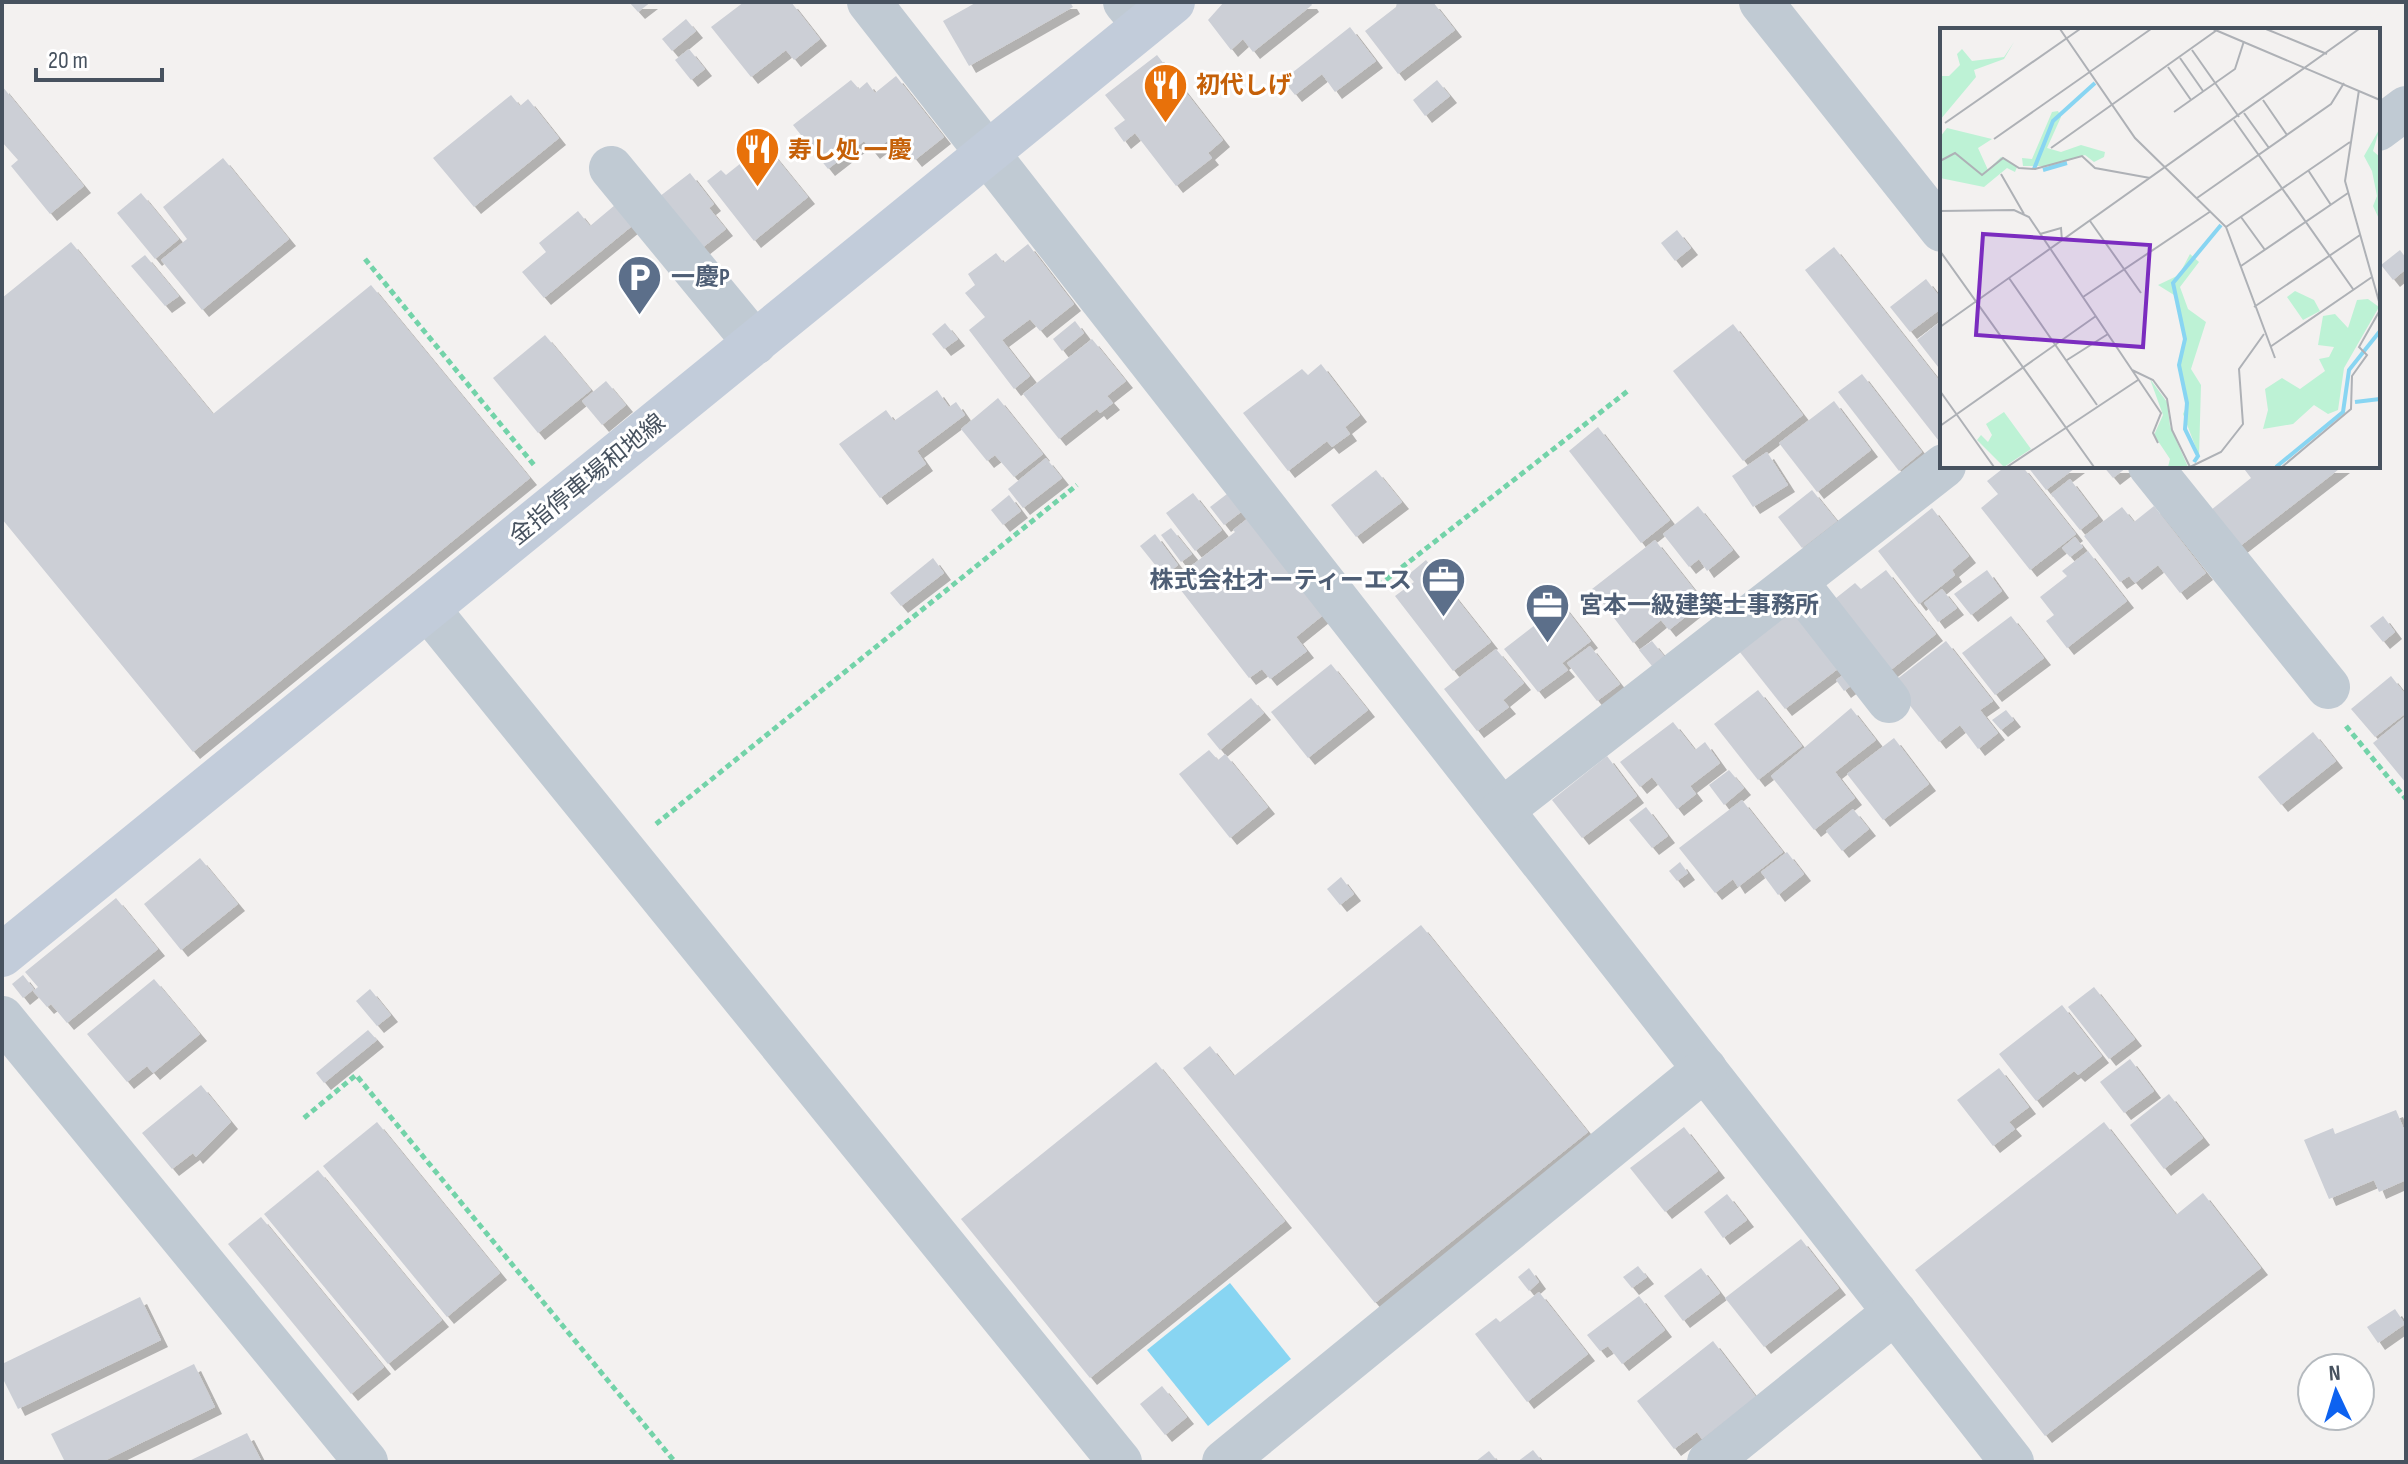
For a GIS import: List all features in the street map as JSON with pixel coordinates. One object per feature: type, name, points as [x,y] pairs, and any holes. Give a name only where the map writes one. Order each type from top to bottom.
[{"type":"main road","name":"金指停車場和地線","points":[[2,955],[989,152],[1147,10]]},
{"type":"street","points":[[869,2],[2012,1462]]},
{"type":"street","points":[[1761,2],[1940,227]]},
{"type":"street","points":[[2380,128],[2406,108]]},
{"type":"street","points":[[611,168],[755,343]]},
{"type":"street","points":[[1502,810],[1941,468]]},
{"type":"street","points":[[2152,468],[2328,687]]},
{"type":"street","points":[[1796,582],[1889,701]]},
{"type":"street","points":[[428,609],[1120,1462]]},
{"type":"street","points":[[2,1018],[366,1462]]},
{"type":"street","points":[[1224,1462],[1705,1069]]},
{"type":"street","points":[[1709,1462],[1895,1312]]},
{"type":"path","points":[[365,259],[563,499]]},
{"type":"path","points":[[1347,610],[1629,390]]},
{"type":"path","points":[[624,850],[1077,485]]},
{"type":"path","points":[[2328,687],[2331,707],[2406,799]]},
{"type":"path","points":[[304,1118],[356,1075],[675,1462]]},
{"type":"water","points":[[1230,1283],[1291,1359],[1208,1426],[1147,1350]]},
{"type":"building","points":[[629,2],[651,2],[638,12]]},
{"type":"building","points":[[744,2],[791,2],[820,39],[794,60],[786,50],[751,77],[711,27]]},
{"type":"building","points":[[977,2],[1070,2],[1073,7],[969,66],[943,21]]},
{"type":"building","points":[[1224,2],[1310,2],[1312,5],[1253,52],[1243,39],[1231,50],[1208,20]]},
{"type":"building","points":[[1397,2],[1433,2],[1455,30],[1398,74],[1365,31],[1396,7]]},
{"type":"building","points":[[686,19],[696,31],[672,51],[662,39]]},
{"type":"building","points":[[1350,27],[1376,61],[1335,92],[1322,74],[1295,95],[1283,80]]},
{"type":"building","points":[[689,49],[705,69],[691,80],[675,60]]},
{"type":"building","name":"初代しげ","points":[[1157,55],[1223,140],[1208,153],[1212,158],[1176,186],[1135,133],[1124,142],[1114,128],[1125,120],[1105,95]]},
{"type":"building","points":[[896,76],[944,137],[915,160],[895,135],[873,152],[864,141],[828,169],[793,125],[851,80],[859,89],[867,82],[875,93]]},
{"type":"building","points":[[1437,80],[1450,96],[1425,116],[1413,100]]},
{"type":"building","points":[[2,86],[84,186],[50,214],[11,166],[18,160],[2,142]]},
{"type":"building","points":[[511,95],[520,106],[528,99],[559,138],[474,207],[433,158]]},
{"type":"building","name":"寿し処 一慶","points":[[769,149],[808,197],[754,241],[707,181],[721,170],[726,175],[751,155],[755,160]]},
{"type":"building","points":[[223,158],[289,239],[202,310],[161,260],[187,239],[163,207]]},
{"type":"building","points":[[690,173],[714,204],[709,208],[726,229],[697,252],[655,200]]},
{"type":"building","points":[[141,193],[179,239],[155,259],[117,213]]},
{"type":"building","points":[[615,205],[632,226],[544,298],[522,272],[546,252],[539,243],[578,211],[590,226]]},
{"type":"building","points":[[1677,230],[1691,248],[1675,261],[1661,243]]},
{"type":"building","points":[[71,242],[213,414],[371,285],[530,478],[193,752],[2,519],[2,298]]},
{"type":"building","points":[[1028,244],[1074,304],[1040,331],[1030,319],[1002,340],[1030,376],[1014,389],[969,330],[985,317],[965,293],[975,285],[968,274],[996,253],[1004,263]]},
{"type":"building","points":[[1834,247],[1940,381],[1940,442],[1805,270]]},
{"type":"building","points":[[2400,250],[2406,258],[2406,269],[2393,280],[2381,265]]},
{"type":"building","points":[[145,255],[179,296],[165,306],[131,266]]},
{"type":"building","points":[[1926,279],[1940,297],[1940,310],[1910,332],[1890,307]]},
{"type":"building","points":[[1075,321],[1084,333],[1062,351],[1053,339]]},
{"type":"building","points":[[1940,322],[1940,369],[1917,340]]},
{"type":"building","points":[[945,323],[958,339],[944,349],[932,334]]},
{"type":"building","points":[[1733,324],[1803,415],[1743,461],[1673,371]]},
{"type":"building","points":[[545,335],[591,390],[538,433],[493,378]]},
{"type":"building","points":[[1092,339],[1126,381],[1107,396],[1113,403],[1100,413],[1097,409],[1059,439],[1023,394]]},
{"type":"building","points":[[1321,364],[1360,415],[1345,427],[1350,434],[1332,447],[1327,441],[1288,471],[1243,413],[1302,369],[1308,375]]},
{"type":"building","points":[[1862,374],[1922,452],[1899,471],[1838,392]]},
{"type":"building","points":[[606,381],[626,405],[602,425],[582,401]]},
{"type":"building","points":[[937,390],[949,407],[956,402],[965,415],[917,451],[926,464],[880,498],[839,444],[886,410],[894,421]]},
{"type":"building","points":[[998,398],[1043,454],[1014,477],[995,455],[987,461],[961,429]]},
{"type":"building","points":[[1834,401],[1871,450],[1817,492],[1779,443]]},
{"type":"building","points":[[1598,427],[1670,520],[1641,543],[1569,451]]},
{"type":"building","points":[[1767,452],[1788,485],[1753,507],[1732,476]]},
{"type":"building","points":[[1046,458],[1062,478],[1023,508],[1008,489]]},
{"type":"building","points":[[2003,468],[2024,468],[2076,534],[2030,570],[1981,508],[1998,494],[1987,481]]},
{"type":"building","points":[[2029,468],[2075,468],[2046,490]]},
{"type":"building","points":[[2105,468],[2126,468],[2113,478]]},
{"type":"building","points":[[2244,468],[2340,468],[2239,547],[2211,510],[2251,478]]},
{"type":"building","points":[[1376,470],[1402,502],[1356,537],[1331,505]]},
{"type":"building","points":[[2070,479],[2098,516],[2080,530],[2051,494]]},
{"type":"building","points":[[1812,490],[1837,521],[1802,548],[1778,517]]},
{"type":"building","points":[[1193,493],[1222,530],[1195,551],[1166,513]]},
{"type":"building","points":[[1227,494],[1241,512],[1224,525],[1210,507]]},
{"type":"building","points":[[1009,495],[1021,511],[1003,525],[991,510]]},
{"type":"building","points":[[1698,506],[1733,550],[1707,571],[1699,559],[1689,567],[1663,534]]},
{"type":"building","points":[[2154,506],[2206,573],[2180,593],[2158,565],[2135,583],[2129,576],[2120,582],[2084,536],[2122,507],[2134,522]]},
{"type":"building","points":[[1932,508],[1969,556],[1952,570],[1955,575],[1919,604],[1878,551]]},
{"type":"building","points":[[1247,519],[1322,616],[1296,637],[1307,651],[1270,679],[1262,669],[1249,678],[1173,580]]},
{"type":"building","points":[[1171,528],[1192,554],[1181,562],[1161,535]]},
{"type":"building","points":[[1155,534],[1178,565],[1164,576],[1140,546]]},
{"type":"building","points":[[2075,537],[2083,547],[2070,557],[2062,548]]},
{"type":"building","points":[[1655,540],[1704,602],[1669,630],[1661,620],[1633,643],[1592,589]]},
{"type":"building","points":[[2088,551],[2127,601],[2067,648],[2046,621],[2054,615],[2040,597],[2067,576],[2062,571]]},
{"type":"building","points":[[933,558],[944,573],[901,606],[890,593]]},
{"type":"building","points":[[1426,560],[1491,642],[1453,671],[1395,596],[1414,582],[1408,575]]},
{"type":"building","points":[[1886,570],[1936,634],[1887,673],[1831,602],[1855,583],[1861,589]]},
{"type":"building","points":[[1987,570],[2002,591],[1971,615],[1954,594]]},
{"type":"building","points":[[1942,589],[1957,608],[1938,622],[1924,603]]},
{"type":"building","points":[[1562,604],[1591,641],[1562,663],[1568,670],[1538,692],[1504,649]]},
{"type":"building","points":[[1793,609],[1839,668],[1785,709],[1739,651]]},
{"type":"building","points":[[2011,616],[2044,658],[1995,695],[1962,653]]},
{"type":"building","points":[[2383,616],[2395,632],[2383,642],[2370,626]]},
{"type":"building","points":[[1652,641],[1664,656],[1652,666],[1639,650]]},
{"type":"building","points":[[1946,641],[1993,701],[1980,710],[1998,733],[1978,749],[1960,725],[1939,742],[1892,683]]},
{"type":"building","points":[[1590,646],[1620,684],[1597,701],[1567,663]]},
{"type":"building","points":[[1496,649],[1524,683],[1503,700],[1509,707],[1477,731],[1444,689]]},
{"type":"building","points":[[1331,664],[1368,710],[1308,758],[1271,712]]},
{"type":"building","points":[[1848,671],[1856,682],[1844,691],[1836,680]]},
{"type":"building","points":[[2391,676],[2406,695],[2406,713],[2375,737],[2351,709]]},
{"type":"building","points":[[1758,690],[1802,746],[1758,780],[1714,724]]},
{"type":"building","points":[[1251,698],[1264,713],[1220,750],[1207,734]]},
{"type":"building","points":[[1851,708],[1876,740],[1835,772],[1855,798],[1814,830],[1771,776]]},
{"type":"building","points":[[2006,710],[2014,720],[2001,730],[1992,720]]},
{"type":"building","points":[[2406,716],[2406,783],[2373,743]]},
{"type":"building","points":[[1673,722],[1695,750],[1705,742],[1720,763],[1690,786],[1696,794],[1677,809],[1652,777],[1640,787],[1620,762]]},
{"type":"building","points":[[2313,732],[2336,761],[2281,805],[2258,777]]},
{"type":"building","points":[[1894,738],[1929,784],[1883,820],[1847,774]]},
{"type":"building","points":[[1209,750],[1218,760],[1225,754],[1268,807],[1230,838],[1179,774]]},
{"type":"building","points":[[1607,756],[1637,796],[1582,838],[1552,800]]},
{"type":"building","points":[[1729,770],[1744,788],[1724,805],[1709,785]]},
{"type":"building","points":[[1742,800],[1783,852],[1738,887],[1733,879],[1715,893],[1679,848]]},
{"type":"building","points":[[1646,807],[1668,836],[1652,848],[1629,820]]},
{"type":"building","points":[[1853,809],[1869,829],[1842,851],[1826,831]]},
{"type":"building","points":[[1787,852],[1804,874],[1778,895],[1761,872]]},
{"type":"building","points":[[200,858],[238,904],[181,950],[144,904]]},
{"type":"building","points":[[1680,862],[1688,873],[1677,881],[1669,871]]},
{"type":"building","points":[[1341,877],[1354,894],[1340,905],[1327,889]]},
{"type":"building","points":[[116,898],[158,949],[67,1023],[51,1004],[47,1007],[33,991],[38,987],[25,972]]},
{"type":"building","points":[[1421,925],[1588,1132],[1375,1303],[1183,1068],[1210,1046],[1234,1076]]},
{"type":"building","points":[[23,975],[34,989],[23,998],[12,984]]},
{"type":"building","points":[[154,979],[200,1034],[153,1073],[147,1066],[127,1082],[87,1034]]},
{"type":"building","points":[[2094,987],[2135,1039],[2109,1059],[2068,1007]]},
{"type":"building","points":[[370,989],[391,1015],[377,1026],[356,1001]]},
{"type":"building","points":[[2062,1005],[2102,1056],[2078,1075],[2074,1071],[2036,1101],[1999,1054]]},
{"type":"building","points":[[368,1030],[377,1040],[324,1083],[316,1073]]},
{"type":"building","points":[[2130,1059],[2154,1091],[2124,1113],[2100,1082]]},
{"type":"building","points":[[1156,1062],[1285,1221],[1090,1378],[961,1219]]},
{"type":"building","points":[[1999,1068],[2029,1107],[2009,1122],[2015,1129],[1993,1146],[1957,1100]]},
{"type":"building","points":[[201,1085],[231,1122],[196,1157],[193,1153],[172,1169],[142,1133]]},
{"type":"building","points":[[2169,1094],[2203,1138],[2164,1169],[2130,1125]]},
{"type":"building","points":[[2396,1110],[2406,1134],[2406,1180],[2379,1192],[2374,1180],[2329,1199],[2304,1140],[2333,1128],[2335,1134]]},
{"type":"building","points":[[377,1122],[500,1273],[447,1317],[323,1166]]},
{"type":"building","points":[[2104,1122],[2176,1215],[2203,1193],[2261,1268],[2045,1436],[1915,1270]]},
{"type":"building","points":[[1684,1127],[1718,1171],[1665,1212],[1630,1168]]},
{"type":"building","points":[[318,1170],[442,1320],[388,1364],[264,1214]]},
{"type":"building","points":[[1727,1194],[1747,1220],[1723,1238],[1704,1212]]},
{"type":"building","points":[[261,1217],[384,1367],[351,1394],[228,1244]]},
{"type":"building","points":[[1801,1239],[1839,1288],[1764,1347],[1725,1298]]},
{"type":"building","points":[[1638,1266],[1647,1277],[1632,1288],[1623,1277]]},
{"type":"building","points":[[1529,1268],[1539,1282],[1529,1291],[1518,1277]]},
{"type":"building","points":[[1701,1268],[1720,1293],[1683,1321],[1664,1296]]},
{"type":"building","points":[[1539,1292],[1588,1354],[1527,1402],[1475,1334],[1496,1318],[1500,1322]]},
{"type":"building","points":[[1639,1296],[1665,1330],[1622,1364],[1608,1346],[1600,1351],[1587,1335]]},
{"type":"building","points":[[140,1297],[161,1340],[18,1409],[2,1377],[2,1364]]},
{"type":"building","points":[[2395,1309],[2405,1324],[2378,1343],[2367,1327]]},
{"type":"building","points":[[1713,1341],[1756,1397],[1702,1439],[1697,1432],[1674,1449],[1637,1401]]},
{"type":"building","points":[[194,1364],[215,1407],[102,1462],[65,1462],[51,1434]]},
{"type":"building","points":[[1162,1386],[1187,1417],[1165,1435],[1140,1404]]},
{"type":"building","points":[[247,1433],[262,1462],[187,1462]]},
{"type":"building","points":[[1533,1450],[1541,1460],[1517,1462]]},
{"type":"building","points":[[1489,1451],[1498,1462],[1475,1462]]},
{"type":"place","name":"初代しげ","points":[[1165,124]]},
{"type":"place","name":"寿し処 一慶","points":[[757,189]]},
{"type":"place","name":"一慶P","points":[[640,316]]},
{"type":"place","name":"株式会社オーティーエス","points":[[1443,619]]},
{"type":"place","name":"宮本一級建築士事務所","points":[[1548,644]]}]
